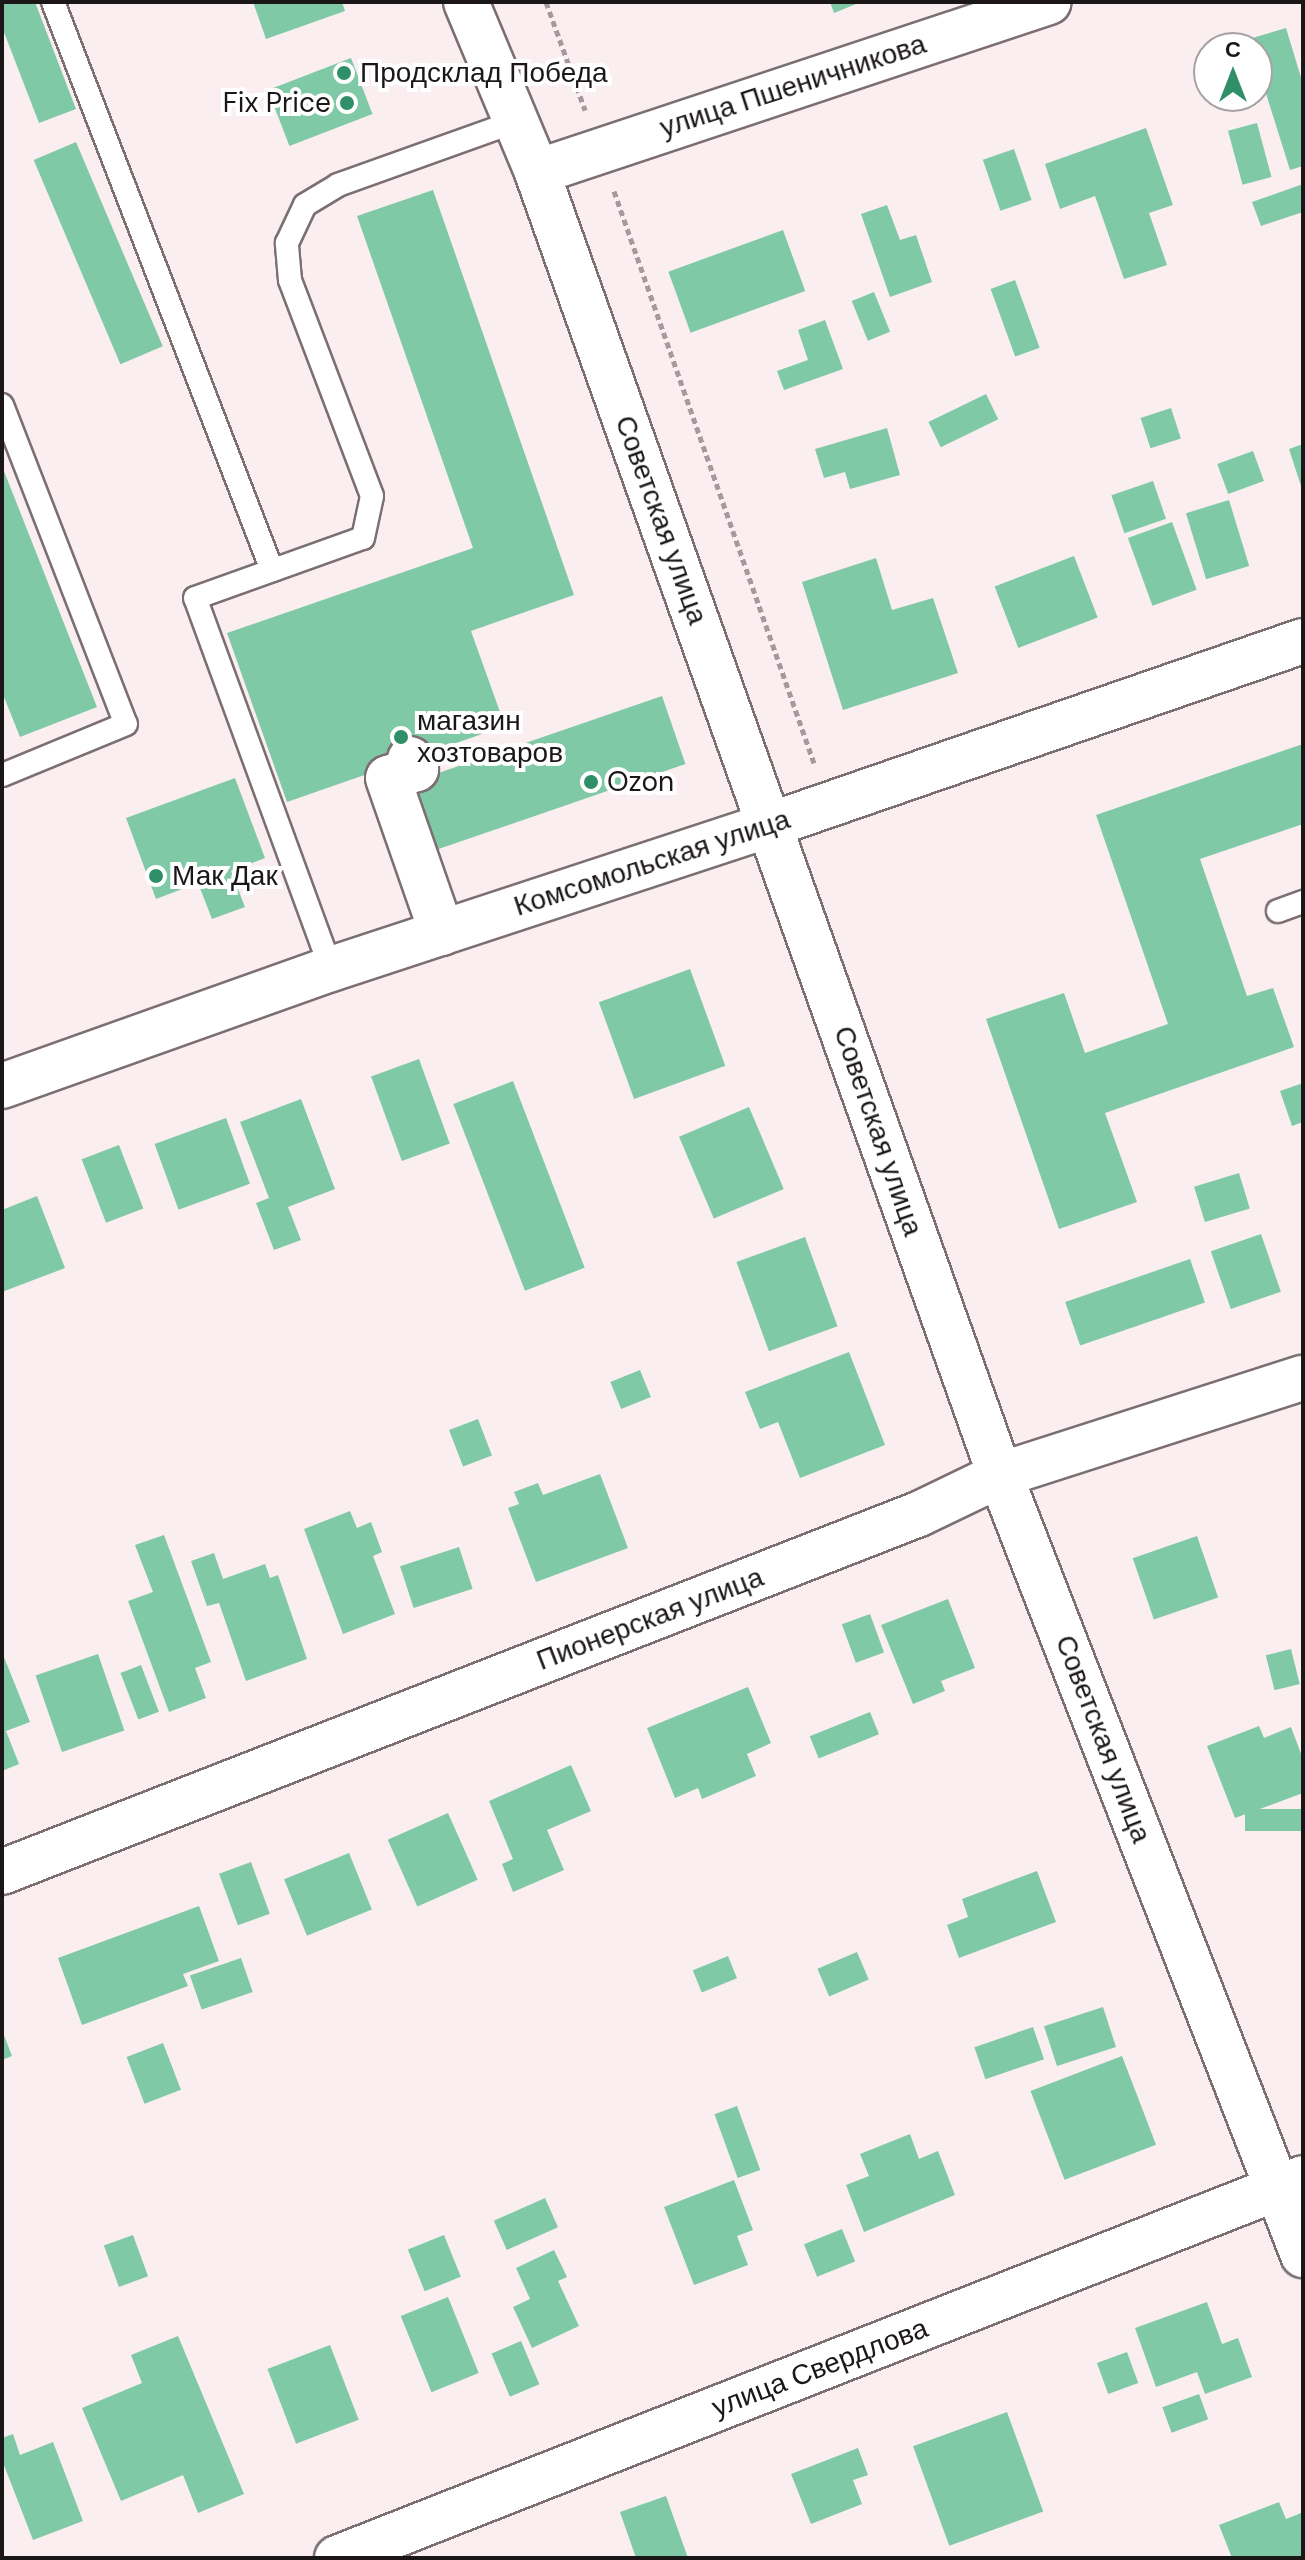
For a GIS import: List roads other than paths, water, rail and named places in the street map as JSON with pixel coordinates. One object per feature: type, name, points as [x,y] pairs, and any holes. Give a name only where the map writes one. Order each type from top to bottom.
[{"type":"street","name":"Советская улица","points":[[466,2],[537,172],[1000,1475],[1290,2183],[1303,2255]]},
{"type":"street","name":"улица Пшеничникова","points":[[537,172],[1049,2]]},
{"type":"street","name":"Комсомольская улица","points":[[2,1086],[331,969],[770,825],[1303,641]]},
{"type":"street","points":[[410,759],[416,769],[388,778],[442,933]]},
{"type":"street","name":"Пионерская улица","points":[[2,1872],[919,1514],[1000,1475],[1303,1378]]},
{"type":"street","name":"улица Свердлова","points":[[337,2558],[1290,2183]]},
{"type":"lane","points":[[53,2],[272,570]]},
{"type":"lane","points":[[331,969],[195,598],[363,538],[372,496],[290,280],[287,243],[305,205],[338,185],[517,121]]},
{"type":"lane","points":[[2,405],[126,724],[2,775]]},
{"type":"lane","points":[[1278,911],[1303,902]]},
{"type":"place","name":"Продсклад Победа","points":[[344,73]]},
{"type":"place","name":"Fix Price","points":[[347,103]]},
{"type":"place","name":"магазин хозтоваров","points":[[401,737]]},
{"type":"place","name":"Ozon","points":[[591,782]]},
{"type":"place","name":"Мак Дак","points":[[156,876]]}]
